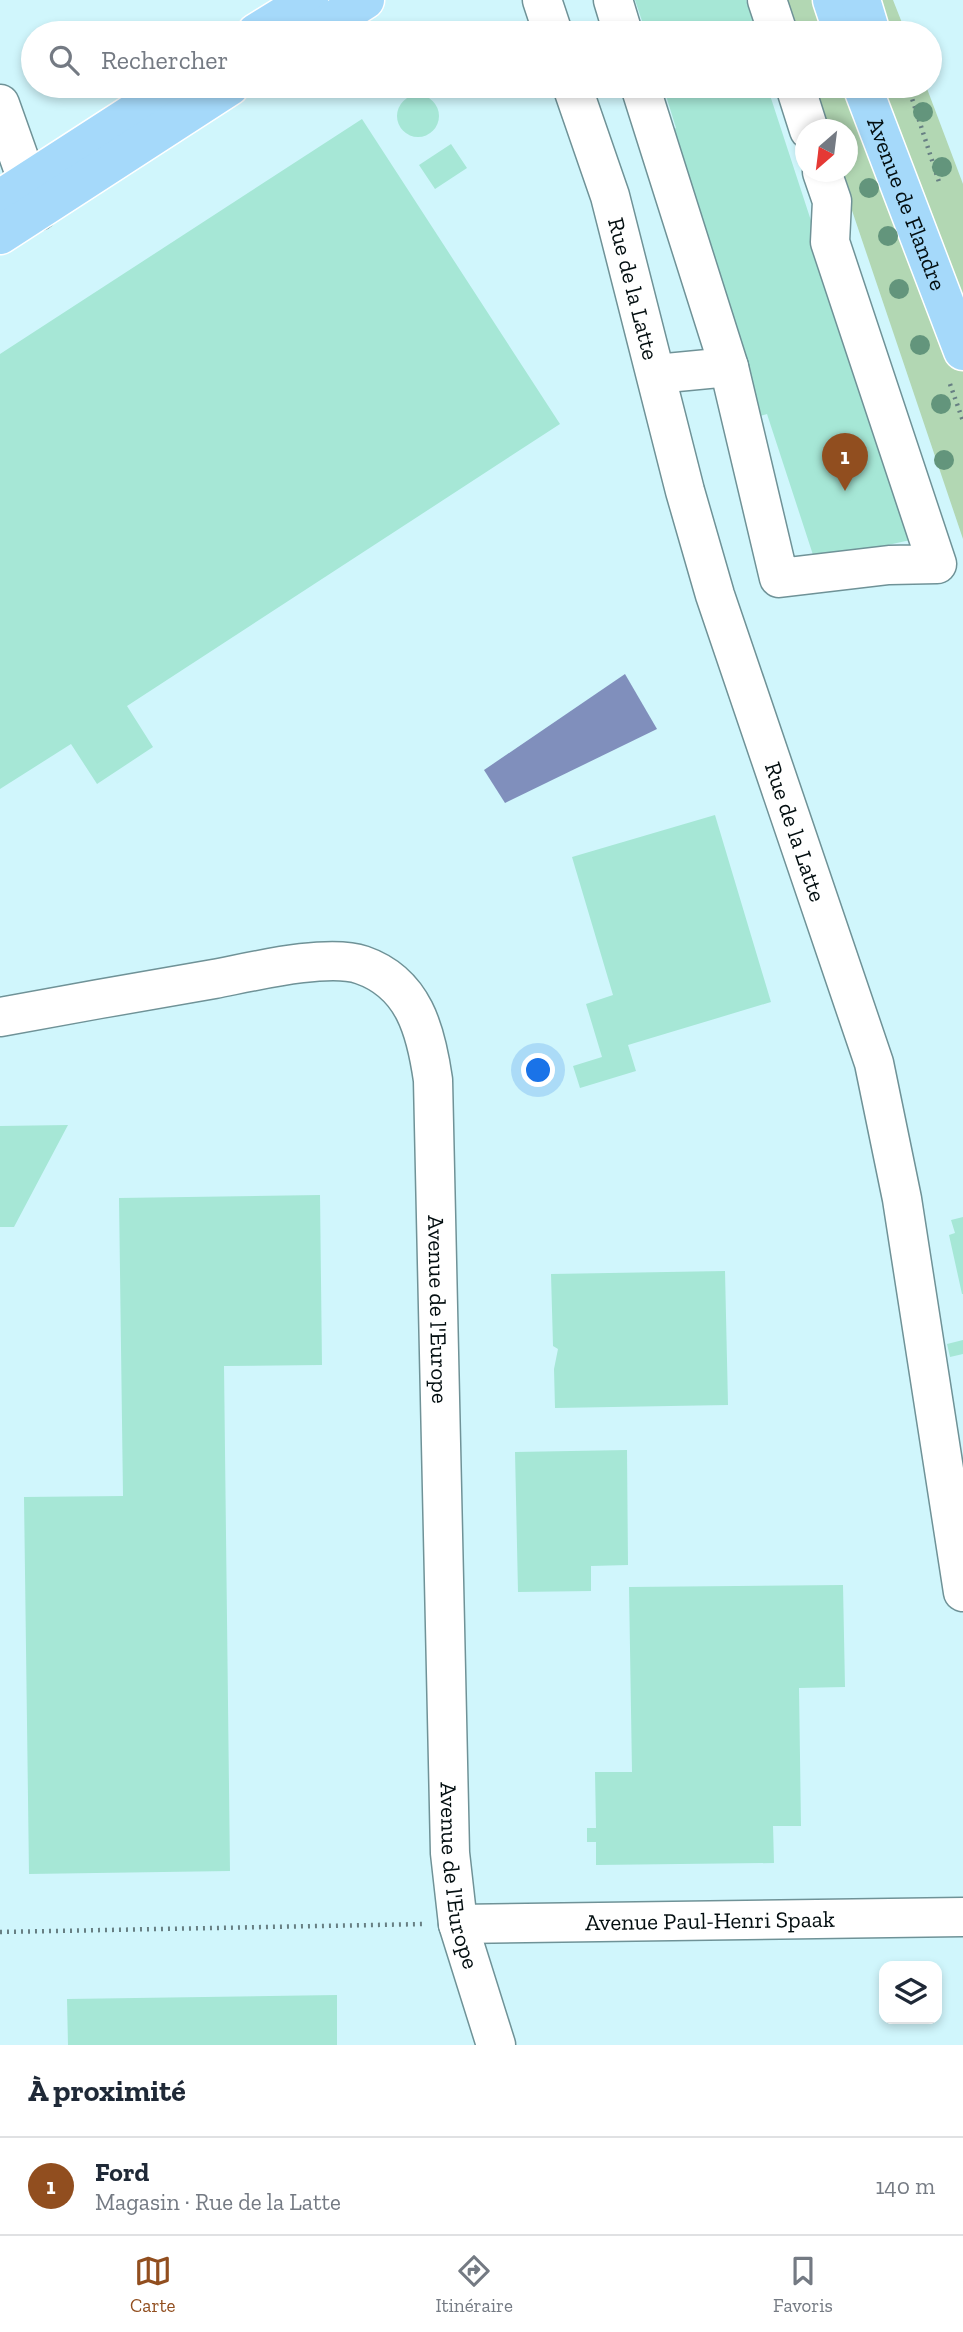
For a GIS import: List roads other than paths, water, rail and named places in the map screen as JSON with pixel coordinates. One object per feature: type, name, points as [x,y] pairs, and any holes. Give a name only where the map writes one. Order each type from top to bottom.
[{"type":"main road","points":[[275,21],[309,0]]},
{"type":"main road","points":[[332,21],[365,0]]},
{"type":"main road","points":[[831,0],[839,21]]},
{"type":"main road","points":[[861,0],[867,21]]},
{"type":"main road","points":[[0,235],[22,197],[158,98]]},
{"type":"main road","points":[[22,197],[208,98]]},
{"type":"main road","name":"Avenue de Flandre","points":[[867,98],[958,337]]},
{"type":"main road","name":"Avenue de Flandre","points":[[889,98],[958,337]]},
{"type":"street","points":[[542,0],[550,21]]},
{"type":"street","points":[[613,0],[619,21]]},
{"type":"street","points":[[767,0],[774,21]]},
{"type":"street","name":"Rue de la Latte","points":[[576,98],[610,196],[692,517],[715,595],[874,1063],[902,1199],[963,1591]]},
{"type":"street","points":[[644,98],[729,367],[779,578],[888,565],[937,565],[830,242],[832,201],[825,182]]},
{"type":"street","points":[[799,98],[806,119]]},
{"type":"street","points":[[0,104],[22,197]]},
{"type":"street","points":[[656,374],[729,367]]},
{"type":"street","name":"Avenue de l'Europe","points":[[0,1017],[274,968],[339,961],[360,964],[394,984],[409,1000],[419,1018],[426,1037],[433,1080],[450,1853],[458,1924],[485,2039]]},
{"type":"street","name":"Avenue Paul-Henri Spaak","points":[[458,1924],[963,1917]]},
{"type":"water","points":[[625,674],[657,729],[505,803],[484,770]]},
{"type":"place","name":"Ford","points":[[845,491]]}]
